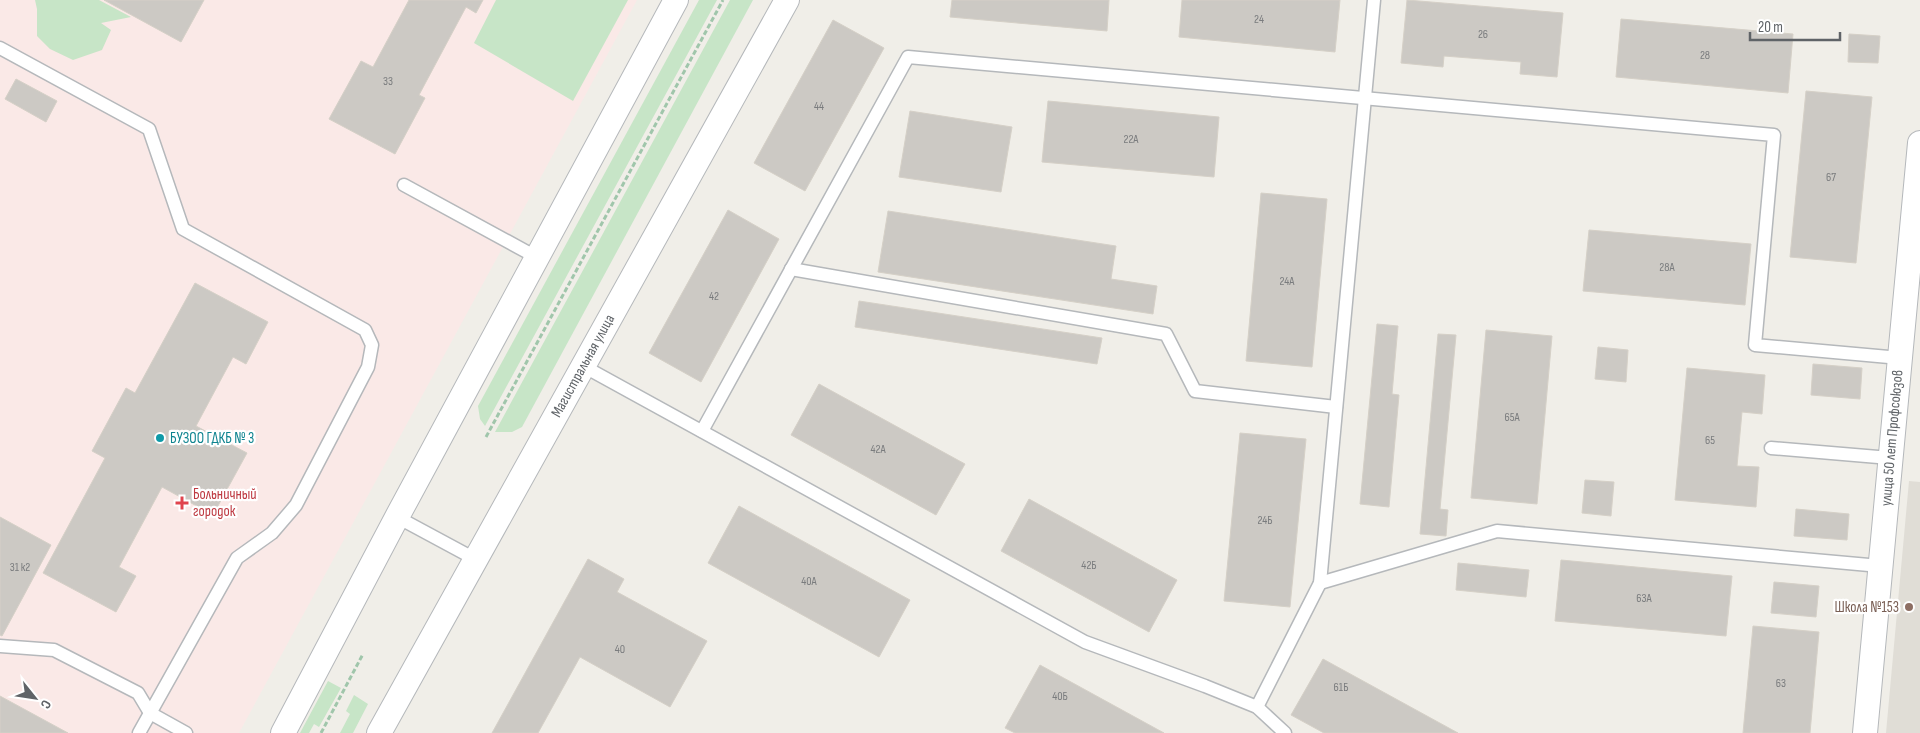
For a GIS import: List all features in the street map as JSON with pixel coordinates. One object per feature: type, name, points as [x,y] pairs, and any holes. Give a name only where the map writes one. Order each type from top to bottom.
[{"type":"street","points":[[283,733],[397,517],[676,0]]},
{"type":"street","name":"Магистральная улица","points":[[379,733],[787,0]]},
{"type":"street","name":"улица 50 лет Профсоюзов","points":[[1865,733],[1920,143]]},
{"type":"lane","points":[[1257,707],[1320,583],[1374,0]]},
{"type":"lane","points":[[0,48],[149,129],[183,229],[365,330],[372,345],[368,367],[296,505],[272,533],[237,558],[139,733]]},
{"type":"lane","points":[[702,431],[908,56],[1774,135],[1755,345],[1900,358]]},
{"type":"lane","points":[[404,185],[538,258]]},
{"type":"lane","points":[[791,270],[1166,334],[1194,391],[1336,407]]},
{"type":"lane","points":[[583,366],[1085,642],[1206,686],[1257,707],[1285,733]]},
{"type":"lane","points":[[1771,448],[1890,458]]},
{"type":"lane","points":[[397,517],[475,559]]},
{"type":"lane","points":[[1320,583],[1497,531],[1880,566]]},
{"type":"lane","points":[[0,646],[54,650],[138,694],[150,713],[186,733]]},
{"type":"path","points":[[486,437],[723,0]]},
{"type":"path","points":[[321,733],[363,654]]},
{"type":"shaded area","name":"Больничный городок","points":[[0,0],[637,0],[239,733],[0,733]]},
{"type":"shaded area","name":"Школа №153","points":[[1909,481],[1920,482],[1920,733],[1886,733]]},
{"type":"green space","points":[[35,0],[99,0],[131,17],[101,23],[111,30],[102,50],[73,60],[50,49],[37,36]]},
{"type":"green space","points":[[496,0],[628,0],[573,101],[474,43]]},
{"type":"green space","points":[[699,0],[717,0],[485,426],[480,419],[478,406]]},
{"type":"green space","points":[[730,0],[753,0],[522,427],[512,432],[495,432]]},
{"type":"green space","points":[[328,681],[341,688],[319,727],[314,724],[309,733],[300,733]]},
{"type":"green space","points":[[354,695],[368,704],[353,733],[340,733],[350,714],[346,711]]},
{"type":"building","points":[[104,0],[204,0],[181,42]]},
{"type":"building","points":[[409,0],[483,0],[476,13],[466,7],[419,95],[425,98],[395,154],[329,119],[361,61],[373,67]]},
{"type":"building","points":[[952,0],[1109,0],[1107,31],[950,17]]},
{"type":"building","points":[[1182,0],[1340,0],[1335,52],[1179,37]]},
{"type":"building","points":[[1407,0],[1563,13],[1557,77],[1520,74],[1521,62],[1444,56],[1443,67],[1401,63]]},
{"type":"building","points":[[1621,19],[1793,34],[1788,93],[1616,77]]},
{"type":"building","points":[[833,20],[884,48],[805,191],[754,163]]},
{"type":"building","points":[[1849,34],[1880,36],[1878,63],[1848,62]]},
{"type":"building","points":[[16,79],[57,101],[46,122],[5,99]]},
{"type":"building","points":[[1806,91],[1872,97],[1856,263],[1790,257]]},
{"type":"building","points":[[1048,101],[1219,117],[1214,177],[1042,162]]},
{"type":"building","points":[[910,111],[1012,127],[1001,192],[899,177]]},
{"type":"building","points":[[1261,193],[1327,199],[1312,367],[1246,361]]},
{"type":"building","points":[[728,210],[779,239],[701,382],[649,353]]},
{"type":"building","points":[[888,211],[1116,246],[1111,279],[1157,286],[1153,314],[878,272]]},
{"type":"building","points":[[1589,230],[1751,244],[1745,305],[1583,291]]},
{"type":"building","name":"БУЗОО ГДКБ № 3","points":[[195,283],[268,322],[246,364],[233,357],[196,426],[247,453],[213,515],[162,487],[119,567],[136,576],[116,612],[43,573],[105,458],[92,451],[126,388],[135,393]]},
{"type":"building","points":[[859,301],[1102,338],[1097,364],[855,327]]},
{"type":"building","points":[[1377,324],[1398,326],[1392,394],[1399,395],[1389,507],[1360,504]]},
{"type":"building","points":[[1486,330],[1552,336],[1537,504],[1471,498]]},
{"type":"building","points":[[1438,334],[1456,335],[1440,509],[1448,510],[1446,536],[1420,534]]},
{"type":"building","points":[[1598,347],[1628,350],[1626,382],[1595,379]]},
{"type":"building","points":[[1813,364],[1862,368],[1860,399],[1811,395]]},
{"type":"building","points":[[1687,368],[1765,375],[1762,414],[1742,412],[1737,466],[1759,467],[1756,507],[1675,500]]},
{"type":"building","points":[[819,384],[965,464],[936,515],[791,435]]},
{"type":"building","points":[[1240,433],[1306,439],[1290,607],[1224,601]]},
{"type":"building","points":[[1585,480],[1614,482],[1611,516],[1582,513]]},
{"type":"building","points":[[1029,499],[1177,580],[1149,632],[1001,551]]},
{"type":"building","points":[[739,506],[910,600],[879,657],[708,563]]},
{"type":"building","points":[[1796,509],[1849,514],[1847,540],[1794,536]]},
{"type":"building","points":[[0,517],[51,545],[2,636],[0,635]]},
{"type":"building","points":[[588,559],[624,579],[617,592],[707,641],[670,707],[580,657],[538,733],[492,733]]},
{"type":"building","points":[[1561,560],[1732,576],[1726,636],[1555,621]]},
{"type":"building","points":[[1458,563],[1529,570],[1526,597],[1456,590]]},
{"type":"building","points":[[1774,582],[1819,586],[1816,617],[1771,613]]},
{"type":"building","points":[[1753,626],[1819,632],[1810,733],[1743,733]]},
{"type":"building","points":[[1323,659],[1458,733],[1324,733],[1291,715]]},
{"type":"building","points":[[1040,665],[1164,733],[1015,733],[1005,728]]},
{"type":"building","points":[[0,696],[68,733],[0,733]]},
{"type":"place","name":"БУЗОО ГДКБ № 3","points":[[160,438]]},
{"type":"place","name":"Больничный городок","points":[[182,503]]},
{"type":"place","name":"Школа №153","points":[[1909,607]]}]
